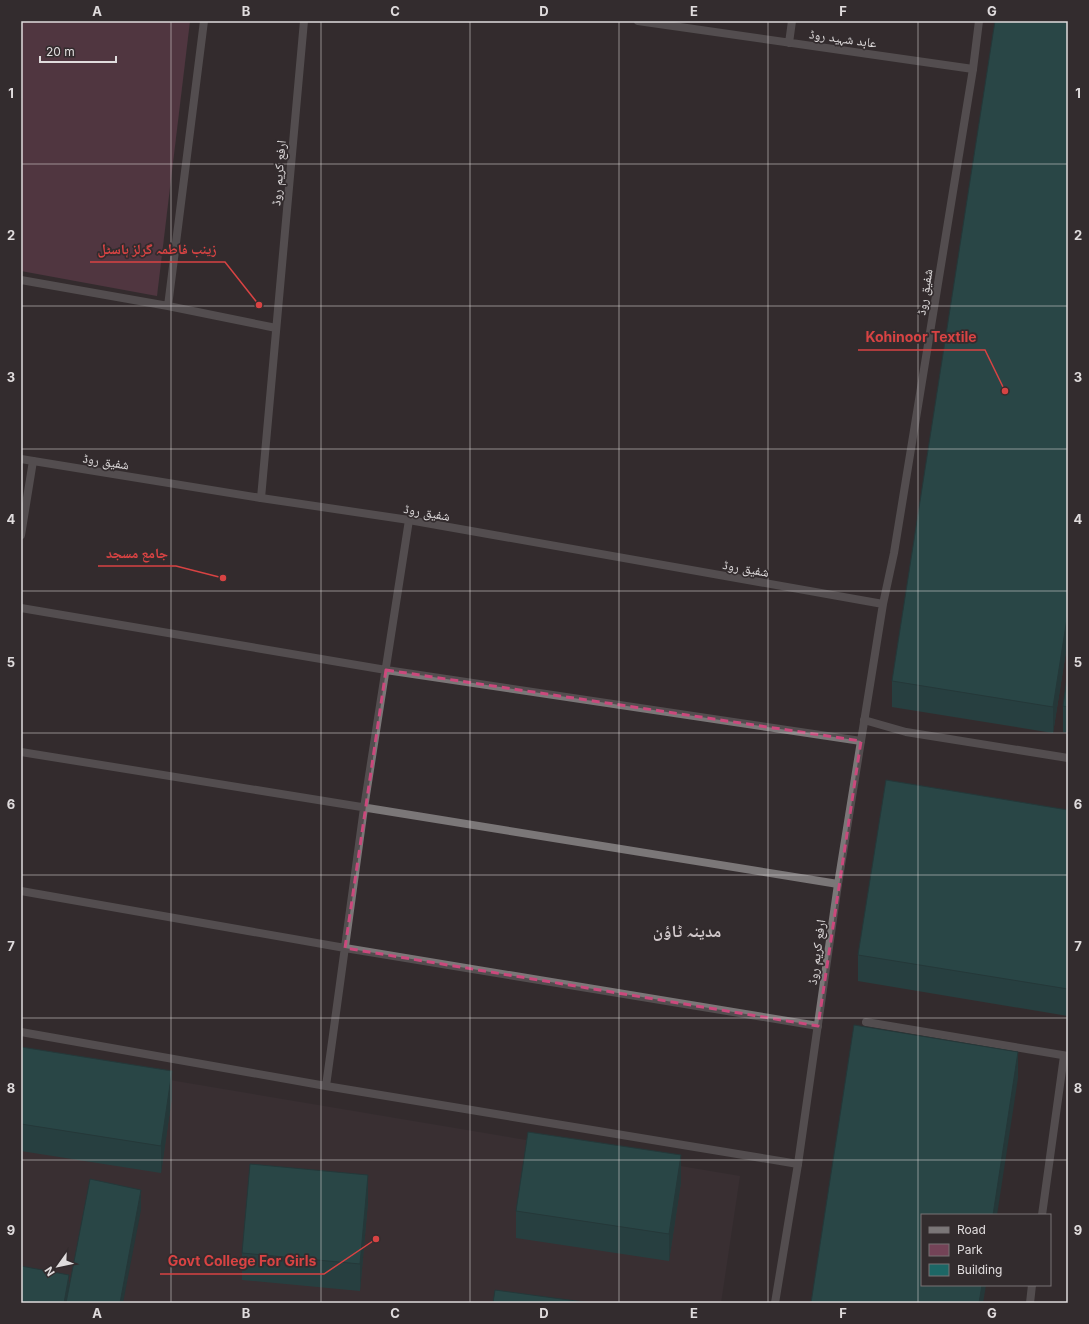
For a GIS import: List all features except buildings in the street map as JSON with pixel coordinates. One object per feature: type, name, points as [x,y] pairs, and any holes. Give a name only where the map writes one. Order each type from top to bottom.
[{"type":"street","points":[[168,306],[204,21]]},
{"type":"street","name":"ارفع کریم روڈ","points":[[261,498],[304,21]]},
{"type":"street","name":"عابد شہید روڈ","points":[[638,21],[973,69]]},
{"type":"street","points":[[789,43],[792,21]]},
{"type":"street","name":"شفیق روڈ","points":[[21,459],[261,498],[410,520],[883,604],[894,553],[973,69],[978,21]]},
{"type":"street","points":[[21,280],[168,306],[276,328]]},
{"type":"street","points":[[21,534],[33,461]]},
{"type":"street","points":[[326,1086],[364,808],[410,520]]},
{"type":"street","name":"ارفع کریم روڈ","points":[[775,1303],[798,1164],[838,884],[883,604]]},
{"type":"street","points":[[21,608],[386,670],[861,741]]},
{"type":"street","points":[[864,720],[906,732],[1068,758]]},
{"type":"street","points":[[21,752],[838,884]]},
{"type":"street","points":[[21,890],[345,948],[818,1026]]},
{"type":"street","points":[[866,1022],[1066,1056],[1042,1214]]},
{"type":"street","points":[[21,1032],[326,1086],[798,1164]]},
{"type":"street","points":[[1030,1303],[1032,1286]]},
{"type":"highlighted area","points":[[386,670],[861,741],[818,1026],[345,948]]},
{"type":"shaded area","points":[[21,1055],[740,1176],[721,1303],[21,1303]]},
{"type":"green space","points":[[21,21],[190,21],[157,296],[21,271]]},
{"type":"place","name":"زینب فاطمہ گرلز ہاسٹل","points":[[259,305]]},
{"type":"place","name":"Kohinoor Textile","points":[[1005,391]]},
{"type":"place","name":"جامع مسجد","points":[[223,578]]},
{"type":"place","name":"Govt College For Girls","points":[[376,1239]]},
{"type":"district","name":"مدینہ ٹاؤن","points":[[687,931]]}]
